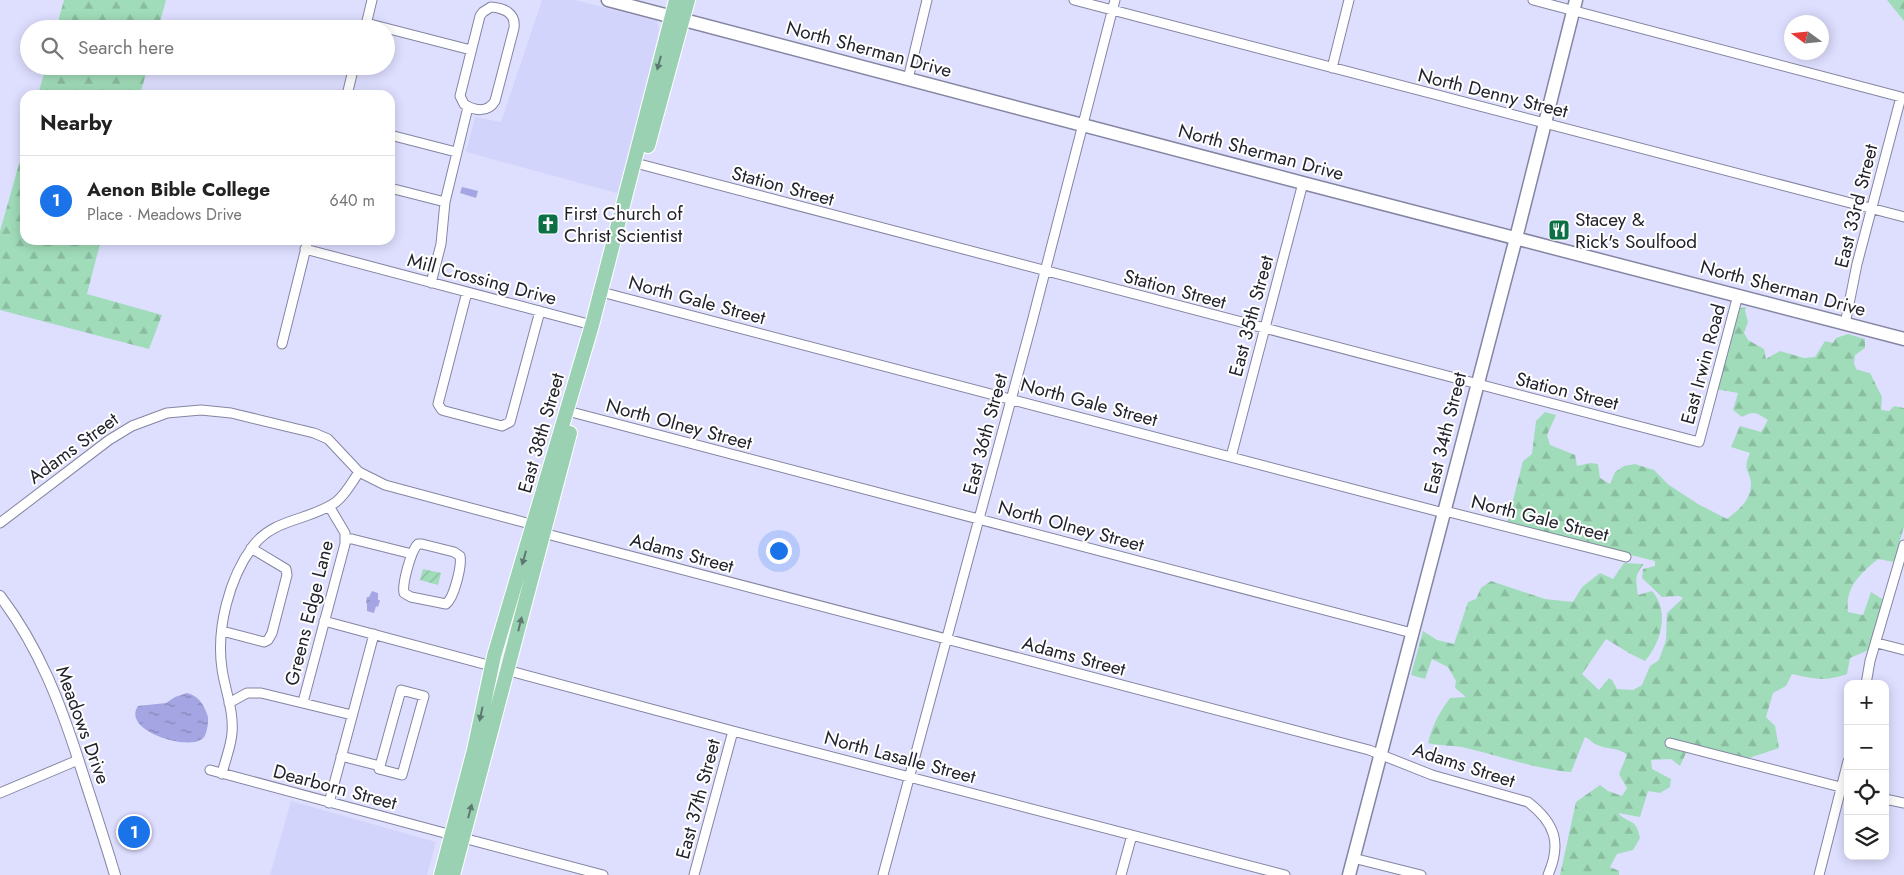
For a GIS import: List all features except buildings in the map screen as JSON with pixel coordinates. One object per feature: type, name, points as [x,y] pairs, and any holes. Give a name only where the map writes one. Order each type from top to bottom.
[{"type":"main road","name":"North Sherman Drive","points":[[608,0],[1904,339]]},
{"type":"main road","name":"East 38th Street","points":[[453,875],[457,837],[492,666],[575,413],[609,294],[643,165],[677,18],[676,0]]},
{"type":"main road","name":"East 38th Street","points":[[441,875],[457,837],[507,671],[538,529],[592,325],[677,18],[688,0]]},
{"type":"main road","name":"East 34th Street","points":[[1349,875],[1575,5]]},
{"type":"street","points":[[367,20],[372,0]]},
{"type":"street","points":[[908,79],[927,0]]},
{"type":"street","name":"North Denny Street","points":[[1074,0],[1904,217]]},
{"type":"street","name":"East 36th Street","points":[[884,875],[1084,126],[1115,0]]},
{"type":"street","points":[[1332,68],[1349,0]]},
{"type":"street","points":[[1533,0],[1575,5]]},
{"type":"street","points":[[501,4],[510,13],[515,23],[495,101],[486,109],[478,110],[468,106],[462,101],[460,96],[480,16],[488,9],[501,4]]},
{"type":"street","name":"East 33rd Street","points":[[1575,5],[1902,97],[1857,264],[1845,324]]},
{"type":"street","points":[[395,33],[472,50]]},
{"type":"street","points":[[348,90],[352,75]]},
{"type":"street","points":[[431,283],[441,244],[445,202],[468,106]]},
{"type":"street","points":[[395,136],[456,152]]},
{"type":"street","name":"Station Street","points":[[643,165],[1045,272],[1699,442]]},
{"type":"street","name":"East 35th Street","points":[[1231,457],[1303,183]]},
{"type":"street","points":[[395,189],[445,202]]},
{"type":"street","points":[[282,344],[307,245]]},
{"type":"street","name":"Mill Crossing Drive","points":[[307,245],[431,283],[592,325]]},
{"type":"street","points":[[468,292],[439,401],[440,407],[445,411],[502,426],[510,422],[540,312]]},
{"type":"street","name":"North Gale Street","points":[[609,294],[1231,457],[1626,557]]},
{"type":"street","name":"East Irwin Road","points":[[1699,442],[1738,296]]},
{"type":"street","name":"Adams Street","points":[[0,523],[109,440],[140,422],[174,412],[201,410],[231,413],[314,433],[328,439],[359,472],[400,490],[538,529],[1380,754],[1432,775],[1528,802],[1550,822],[1554,838],[1552,860],[1548,874]]},
{"type":"street","name":"North Olney Street","points":[[575,413],[1412,633]]},
{"type":"street","points":[[222,774],[232,733],[229,703],[222,668],[222,631],[228,598],[251,548],[264,534],[277,526],[329,506],[346,492],[359,472]]},
{"type":"street","name":"Greens Edge Lane","points":[[302,702],[346,539],[343,529],[329,506]]},
{"type":"street","points":[[346,539],[352,538],[412,554]]},
{"type":"street","points":[[422,544],[454,552],[460,556],[461,565],[449,602],[439,604],[404,593],[412,554],[415,547],[422,544]]},
{"type":"street","points":[[1867,680],[1870,660],[1877,643],[1904,545]]},
{"type":"street","points":[[222,631],[264,642],[268,640],[272,633],[287,575],[286,569],[251,548]]},
{"type":"street","name":"Meadows Drive","points":[[0,596],[26,635],[48,675],[115,875]]},
{"type":"street","name":"North Lasalle Street","points":[[324,621],[733,731],[1285,875]]},
{"type":"street","points":[[329,803],[374,634]]},
{"type":"street","points":[[1877,643],[1904,650]]},
{"type":"street","points":[[341,756],[380,766],[380,769],[402,775],[424,696],[401,690],[380,766]]},
{"type":"street","points":[[229,703],[247,693],[254,692],[276,695],[352,716]]},
{"type":"street","name":"East 37th Street","points":[[694,875],[733,731]]},
{"type":"street","points":[[1670,743],[1844,788],[1819,875]]},
{"type":"street","points":[[0,794],[78,760]]},
{"type":"street","name":"Dearborn Street","points":[[210,770],[604,875]]},
{"type":"street","points":[[1889,800],[1904,803]]},
{"type":"street","points":[[1121,875],[1132,834]]},
{"type":"street","points":[[1353,858],[1421,875]]},
{"type":"shaded area","points":[[542,0],[575,0],[657,21],[659,30],[620,194],[466,152],[475,117],[501,122]]},
{"type":"shaded area","points":[[291,801],[436,842],[427,875],[270,875]]},
{"type":"green space","points":[[64,0],[166,0],[160,20],[58,20]]},
{"type":"green space","points":[[1887,0],[1904,0],[1904,21]]},
{"type":"green space","points":[[44,75],[146,75],[141,90],[39,90]]},
{"type":"green space","points":[[20,161],[20,245],[100,245],[87,294],[162,315],[149,349],[0,310],[0,231]]},
{"type":"green space","points":[[1746,307],[1745,311],[1748,322],[1744,333],[1748,340],[1764,349],[1766,359],[1780,351],[1804,358],[1815,357],[1825,341],[1833,343],[1836,338],[1848,334],[1865,339],[1865,348],[1855,355],[1854,364],[1857,370],[1870,373],[1882,397],[1881,410],[1889,411],[1894,406],[1904,408],[1904,526],[1894,562],[1878,559],[1855,582],[1849,595],[1848,612],[1863,615],[1871,592],[1884,600],[1871,649],[1850,658],[1847,674],[1820,679],[1792,674],[1786,686],[1773,693],[1766,717],[1775,726],[1779,748],[1749,758],[1688,744],[1680,766],[1671,759],[1651,760],[1652,769],[1671,779],[1670,787],[1660,793],[1648,791],[1640,817],[1618,813],[1634,824],[1640,838],[1633,850],[1617,854],[1610,867],[1619,871],[1619,875],[1560,875],[1576,802],[1600,785],[1608,791],[1622,796],[1627,788],[1619,774],[1627,755],[1624,752],[1599,746],[1585,737],[1571,772],[1530,765],[1462,747],[1428,743],[1436,720],[1450,698],[1466,697],[1455,688],[1456,681],[1448,667],[1432,659],[1425,679],[1411,675],[1423,631],[1437,640],[1454,644],[1468,602],[1476,599],[1481,588],[1491,581],[1545,599],[1573,602],[1582,587],[1600,573],[1613,579],[1624,563],[1644,564],[1636,578],[1638,595],[1652,591],[1658,599],[1662,617],[1659,636],[1651,654],[1645,661],[1606,639],[1582,674],[1599,690],[1609,678],[1617,689],[1633,690],[1642,685],[1650,666],[1659,660],[1666,640],[1667,613],[1683,598],[1679,596],[1662,597],[1642,578],[1643,569],[1655,566],[1655,561],[1507,524],[1523,461],[1532,454],[1536,421],[1545,412],[1556,415],[1547,435],[1550,445],[1575,455],[1577,466],[1590,463],[1598,464],[1600,478],[1610,484],[1615,472],[1624,466],[1635,464],[1654,470],[1669,485],[1698,504],[1727,519],[1746,500],[1751,484],[1747,467],[1750,453],[1731,447],[1740,426],[1761,432],[1768,420],[1755,413],[1742,417],[1733,410],[1738,393],[1716,389],[1735,318],[1740,308]]},
{"type":"green space","points":[[423,569],[441,573],[438,585],[420,580]]},
{"type":"water","points":[[462,187],[478,191],[476,198],[460,193]]},
{"type":"water","points":[[372,591],[378,593],[378,600],[380,600],[374,613],[367,611],[366,603],[367,597],[369,597]]},
{"type":"water","points":[[187,693],[200,700],[208,716],[207,729],[202,739],[195,742],[171,740],[147,731],[139,723],[135,715],[138,706],[166,703],[175,697]]},
{"type":"place","name":"First Church of Christ Scientist","points":[[548,224]]},
{"type":"place","name":"Stacey & Rick's Soulfood","points":[[1559,230]]},
{"type":"place","name":"Aenon Bible College","points":[[134,832]]}]
